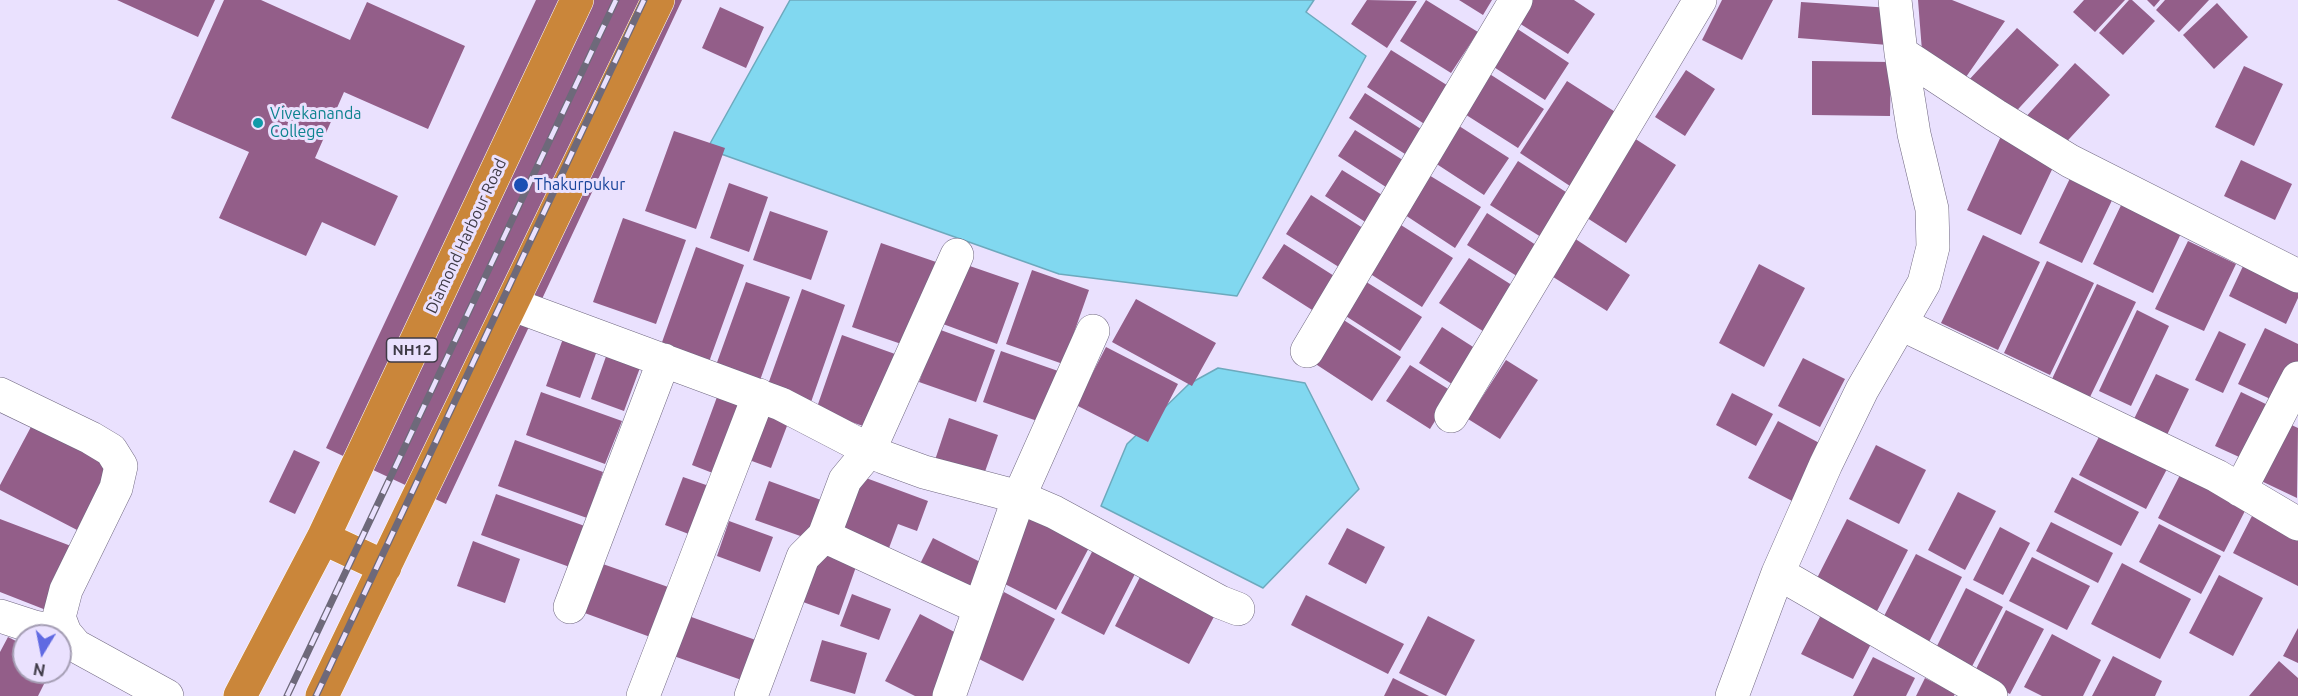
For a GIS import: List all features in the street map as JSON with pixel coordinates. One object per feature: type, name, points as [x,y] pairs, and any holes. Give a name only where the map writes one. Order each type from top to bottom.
[{"type":"highway","name":"Diamond Harbour Road","points":[[240,696],[323,538],[577,0]]},
{"type":"highway","points":[[322,696],[658,0]]},
{"type":"highway","points":[[323,538],[385,567]]},
{"type":"street","points":[[1307,351],[1516,0]]},
{"type":"street","points":[[1451,416],[1700,0]]},
{"type":"street","points":[[1732,696],[1778,573],[1831,454],[1862,390],[1924,283],[1933,248],[1932,209],[1914,134],[1901,53],[1896,0]]},
{"type":"street","points":[[1901,53],[1995,115],[2070,160],[2298,276]]},
{"type":"street","points":[[752,696],[803,557],[824,536],[845,480],[869,451],[957,255]]},
{"type":"street","points":[[511,304],[759,395],[781,404],[869,451],[924,472],[1019,497],[1054,512],[1220,602],[1238,609]]},
{"type":"street","points":[[1901,324],[2217,476],[2298,524]]},
{"type":"street","points":[[949,696],[1019,497],[1093,331]]},
{"type":"street","points":[[570,607],[664,360]]},
{"type":"street","points":[[2240,490],[2298,378]]},
{"type":"street","points":[[0,394],[91,438],[111,450],[121,466],[116,488],[66,590],[59,617],[62,624]]},
{"type":"street","points":[[643,696],[759,395]]},
{"type":"street","points":[[824,536],[980,608]]},
{"type":"street","points":[[1778,573],[1991,696]]},
{"type":"street","points":[[0,616],[25,624]]},
{"type":"street","points":[[72,641],[76,646],[166,696]]},
{"type":"water","points":[[790,0],[1314,0],[1306,12],[1366,56],[1237,296],[1059,274],[707,149]]},
{"type":"water","points":[[1218,368],[1305,383],[1359,489],[1263,588],[1101,506],[1127,444],[1189,384]]},
{"type":"building","points":[[117,0],[215,0],[198,37]]},
{"type":"building","name":"Vivekananda College","points":[[224,0],[261,0],[350,40],[367,2],[465,46],[428,129],[344,92],[315,158],[398,196],[375,246],[322,222],[306,256],[219,218],[249,152],[171,118]]},
{"type":"building","name":"Thakurpukur","points":[[536,0],[682,0],[446,504],[326,448]]},
{"type":"building","points":[[1367,0],[1417,1],[1387,48],[1351,24]]},
{"type":"building","points":[[1426,0],[1478,32],[1451,73],[1400,41]]},
{"type":"building","points":[[1459,0],[1492,0],[1483,15]]},
{"type":"building","points":[[1522,0],[1574,0],[1595,14],[1568,54],[1511,18]]},
{"type":"building","points":[[1722,0],[1773,0],[1742,60],[1702,40]]},
{"type":"building","points":[[1918,0],[1952,0],[2005,21],[1966,77],[1922,51]]},
{"type":"building","points":[[2084,0],[2125,0],[2095,32],[2073,12]]},
{"type":"building","points":[[2129,0],[2132,0],[2155,21],[2123,55],[2099,33]]},
{"type":"building","points":[[2147,0],[2160,0],[2154,7]]},
{"type":"building","points":[[2165,0],[2209,0],[2179,32],[2156,10]]},
{"type":"building","points":[[1801,2],[1891,8],[1888,45],[1798,38]]},
{"type":"building","points":[[2217,3],[2248,37],[2214,69],[2183,35]]},
{"type":"building","points":[[720,7],[764,27],[746,68],[702,48]]},
{"type":"building","points":[[1510,24],[1569,63],[1545,100],[1486,62]]},
{"type":"building","points":[[2017,28],[2059,65],[2008,120],[1967,82]]},
{"type":"building","points":[[1391,50],[1450,87],[1426,125],[1367,87]]},
{"type":"building","points":[[1812,61],[1891,62],[1890,116],[1812,115]]},
{"type":"building","points":[[2075,63],[2110,95],[2057,152],[2023,120]]},
{"type":"building","points":[[2244,66],[2283,84],[2254,146],[2215,127]]},
{"type":"building","points":[[1686,70],[1715,89],[1685,136],[1655,117]]},
{"type":"building","points":[[1485,71],[1544,109],[1518,148],[1460,111]]},
{"type":"building","points":[[1567,81],[1620,115],[1573,188],[1520,153]]},
{"type":"building","points":[[1365,93],[1421,129],[1405,154],[1349,118]]},
{"type":"building","points":[[1456,124],[1509,158],[1484,195],[1432,161]]},
{"type":"building","points":[[1355,130],[1406,162],[1389,189],[1338,156]]},
{"type":"building","points":[[674,131],[725,148],[696,229],[645,211]]},
{"type":"building","points":[[2002,134],[2057,159],[2021,235],[1967,210]]},
{"type":"building","points":[[1634,138],[1676,165],[1626,243],[1584,216]]},
{"type":"building","points":[[2241,160],[2292,184],[2275,220],[2224,196]]},
{"type":"building","points":[[1518,161],[1569,194],[1541,237],[1490,205]]},
{"type":"building","points":[[1342,170],[1387,198],[1370,225],[1325,196]]},
{"type":"building","points":[[1424,172],[1481,207],[1455,248],[1399,211]]},
{"type":"building","points":[[2073,172],[2116,192],[2082,263],[2039,243]]},
{"type":"building","points":[[729,183],[768,197],[749,252],[710,238]]},
{"type":"building","points":[[1311,195],[1366,230],[1342,269],[1286,234]]},
{"type":"building","points":[[2124,199],[2184,227],[2153,293],[2093,264]]},
{"type":"building","points":[[770,211],[828,231],[811,280],[753,260]]},
{"type":"building","points":[[1487,213],[1539,247],[1520,278],[1467,245]]},
{"type":"building","points":[[623,218],[686,240],[656,324],[593,302]]},
{"type":"building","points":[[1393,220],[1453,258],[1422,307],[1361,268]]},
{"type":"building","points":[[1983,235],[2040,262],[1998,350],[1941,323]]},
{"type":"building","points":[[1574,238],[1630,275],[1607,311],[1550,275]]},
{"type":"building","points":[[2188,241],[2236,264],[2204,331],[2155,309]]},
{"type":"building","points":[[881,243],[939,263],[910,347],[852,327]]},
{"type":"building","points":[[1284,244],[1342,281],[1320,315],[1262,278]]},
{"type":"building","points":[[696,247],[744,265],[709,362],[661,345]]},
{"type":"building","points":[[1469,258],[1515,287],[1486,333],[1439,303]]},
{"type":"building","points":[[2047,261],[2094,283],[2050,375],[2004,353]]},
{"type":"building","points":[[964,264],[1019,283],[997,344],[943,324]]},
{"type":"building","points":[[1759,264],[1805,288],[1764,367],[1719,343]]},
{"type":"building","points":[[2244,264],[2298,289],[2298,298],[2286,324],[2229,296]]},
{"type":"building","points":[[1032,270],[1089,290],[1063,364],[1006,344]]},
{"type":"building","points":[[1360,278],[1422,317],[1400,351],[1338,311]]},
{"type":"building","points":[[746,282],[790,297],[759,383],[715,368]]},
{"type":"building","points":[[2097,284],[2136,302],[2090,397],[2052,379]]},
{"type":"building","points":[[802,289],[845,305],[810,405],[766,390]]},
{"type":"building","points":[[1136,299],[1216,343],[1192,386],[1112,342]]},
{"type":"building","points":[[2137,310],[2169,326],[2131,406],[2099,391]]},
{"type":"building","points":[[1339,317],[1401,357],[1372,401],[1311,361]]},
{"type":"building","points":[[1442,327],[1481,352],[1458,388],[1419,363]]},
{"type":"building","points":[[2265,328],[2298,344],[2298,363],[2279,403],[2238,384]]},
{"type":"building","points":[[938,329],[995,350],[976,402],[919,382]]},
{"type":"building","points":[[2219,331],[2246,344],[2223,393],[2195,380]]},
{"type":"building","points":[[565,333],[599,345],[580,398],[546,386]]},
{"type":"building","points":[[842,335],[895,354],[869,428],[816,410]]},
{"type":"building","points":[[610,345],[644,357],[624,411],[591,399]]},
{"type":"building","points":[[1106,347],[1178,384],[1148,442],[1076,405]]},
{"type":"building","points":[[1001,351],[1061,372],[1043,423],[983,402]]},
{"type":"building","points":[[1803,358],[1845,379],[1820,427],[1778,406]]},
{"type":"building","points":[[1506,360],[1538,380],[1500,439],[1468,419]]},
{"type":"building","points":[[1410,365],[1453,392],[1430,429],[1386,401]]},
{"type":"building","points":[[2156,374],[2189,389],[2166,437],[2133,421]]},
{"type":"building","points":[[541,392],[622,421],[605,464],[526,435]]},
{"type":"building","points":[[2241,392],[2274,408],[2248,461],[2215,446]]},
{"type":"building","points":[[1732,393],[1773,414],[1756,446],[1716,425]]},
{"type":"building","points":[[717,397],[748,409],[723,477],[692,465]]},
{"type":"building","points":[[760,407],[790,418],[771,468],[741,457]]},
{"type":"building","points":[[949,418],[998,435],[982,480],[934,463]]},
{"type":"building","points":[[1778,421],[1825,446],[1796,503],[1748,478]]},
{"type":"building","points":[[2285,422],[2298,428],[2297,498],[2257,479]]},
{"type":"building","points":[[32,425],[113,467],[79,531],[0,490],[0,485]]},
{"type":"building","points":[[2100,435],[2167,469],[2146,509],[2079,475]]},
{"type":"building","points":[[515,440],[603,472],[587,518],[498,486]]},
{"type":"building","points":[[1876,445],[1926,470],[1899,524],[1849,499]]},
{"type":"building","points":[[294,450],[320,462],[295,514],[269,502]]},
{"type":"building","points":[[858,475],[928,501],[917,531],[898,524],[889,548],[837,530]]},
{"type":"building","points":[[2180,475],[2246,509],[2224,552],[2158,518]]},
{"type":"building","points":[[683,477],[712,487],[694,536],[665,525]]},
{"type":"building","points":[[2072,477],[2139,512],[2121,546],[2054,512]]},
{"type":"building","points":[[769,481],[821,500],[806,538],[755,520]]},
{"type":"building","points":[[1958,492],[1996,511],[1965,570],[1928,550]]},
{"type":"building","points":[[496,494],[593,529],[578,570],[481,535]]},
{"type":"building","points":[[1032,511],[1092,542],[1056,610],[997,580]]},
{"type":"building","points":[[2254,512],[2298,534],[2298,586],[2233,553]]},
{"type":"building","points":[[0,519],[71,546],[46,610],[0,592]]},
{"type":"building","points":[[1847,519],[1908,550],[1875,615],[1814,584]]},
{"type":"building","points":[[729,521],[773,537],[760,572],[717,556]]},
{"type":"building","points":[[2051,522],[2113,553],[2098,583],[2036,551]]},
{"type":"building","points":[[2159,524],[2221,556],[2201,594],[2139,562]]},
{"type":"building","points":[[2000,527],[2030,543],[2003,595],[1973,580]]},
{"type":"building","points":[[1347,528],[1385,547],[1366,584],[1328,564]]},
{"type":"building","points":[[933,538],[990,567],[975,597],[918,568]]},
{"type":"building","points":[[473,541],[520,559],[505,603],[457,586]]},
{"type":"building","points":[[1096,544],[1139,566],[1104,635],[1061,613]]},
{"type":"building","points":[[822,550],[857,564],[839,615],[803,602]]},
{"type":"building","points":[[1916,554],[1962,577],[1929,642],[1883,618]]},
{"type":"building","points":[[2032,557],[2090,586],[2067,630],[2009,601]]},
{"type":"building","points":[[600,563],[671,588],[653,638],[582,612]]},
{"type":"building","points":[[2122,563],[2191,599],[2160,659],[2091,624]]},
{"type":"building","points":[[1142,573],[1217,611],[1189,664],[1115,626]]},
{"type":"building","points":[[2219,575],[2263,598],[2233,656],[2189,633]]},
{"type":"building","points":[[1966,588],[2003,607],[1968,674],[1932,656]]},
{"type":"building","points":[[1004,592],[1055,619],[1023,681],[971,655]]},
{"type":"building","points":[[852,594],[891,609],[879,640],[840,626]]},
{"type":"building","points":[[1306,595],[1404,644],[1388,674],[1291,625]]},
{"type":"building","points":[[2006,610],[2044,629],[2010,694],[1973,675]]},
{"type":"building","points":[[1823,611],[1874,638],[1853,679],[1801,654]]},
{"type":"building","points":[[683,614],[764,643],[750,683],[668,654]]},
{"type":"building","points":[[920,614],[964,637],[934,696],[915,696],[885,681]]},
{"type":"building","points":[[1428,616],[1475,640],[1446,696],[1399,673]]},
{"type":"building","points":[[2298,628],[2298,663],[2283,656]]},
{"type":"building","points":[[2052,634],[2101,660],[2083,696],[2042,696],[2024,687]]},
{"type":"building","points":[[8,637],[12,639],[12,684],[44,684],[38,696],[0,696],[0,652]]},
{"type":"building","points":[[822,640],[867,653],[855,694],[810,681]]},
{"type":"building","points":[[2113,656],[2162,681],[2155,696],[2092,696]]},
{"type":"building","points":[[1873,657],[1915,678],[1906,696],[1853,696]]},
{"type":"building","points":[[2279,661],[2298,678],[2298,696],[2249,696]]},
{"type":"building","points":[[1393,678],[1429,696],[1384,696]]},
{"type":"building","points":[[1925,678],[1955,693],[1954,696],[1916,696]]},
{"type":"railway","points":[[287,696],[616,0]]},
{"type":"railway","points":[[316,696],[644,0]]},
{"type":"place","name":"Vivekananda College","points":[[258,123]]},
{"type":"place","name":"Thakurpukur","points":[[521,185]]}]
